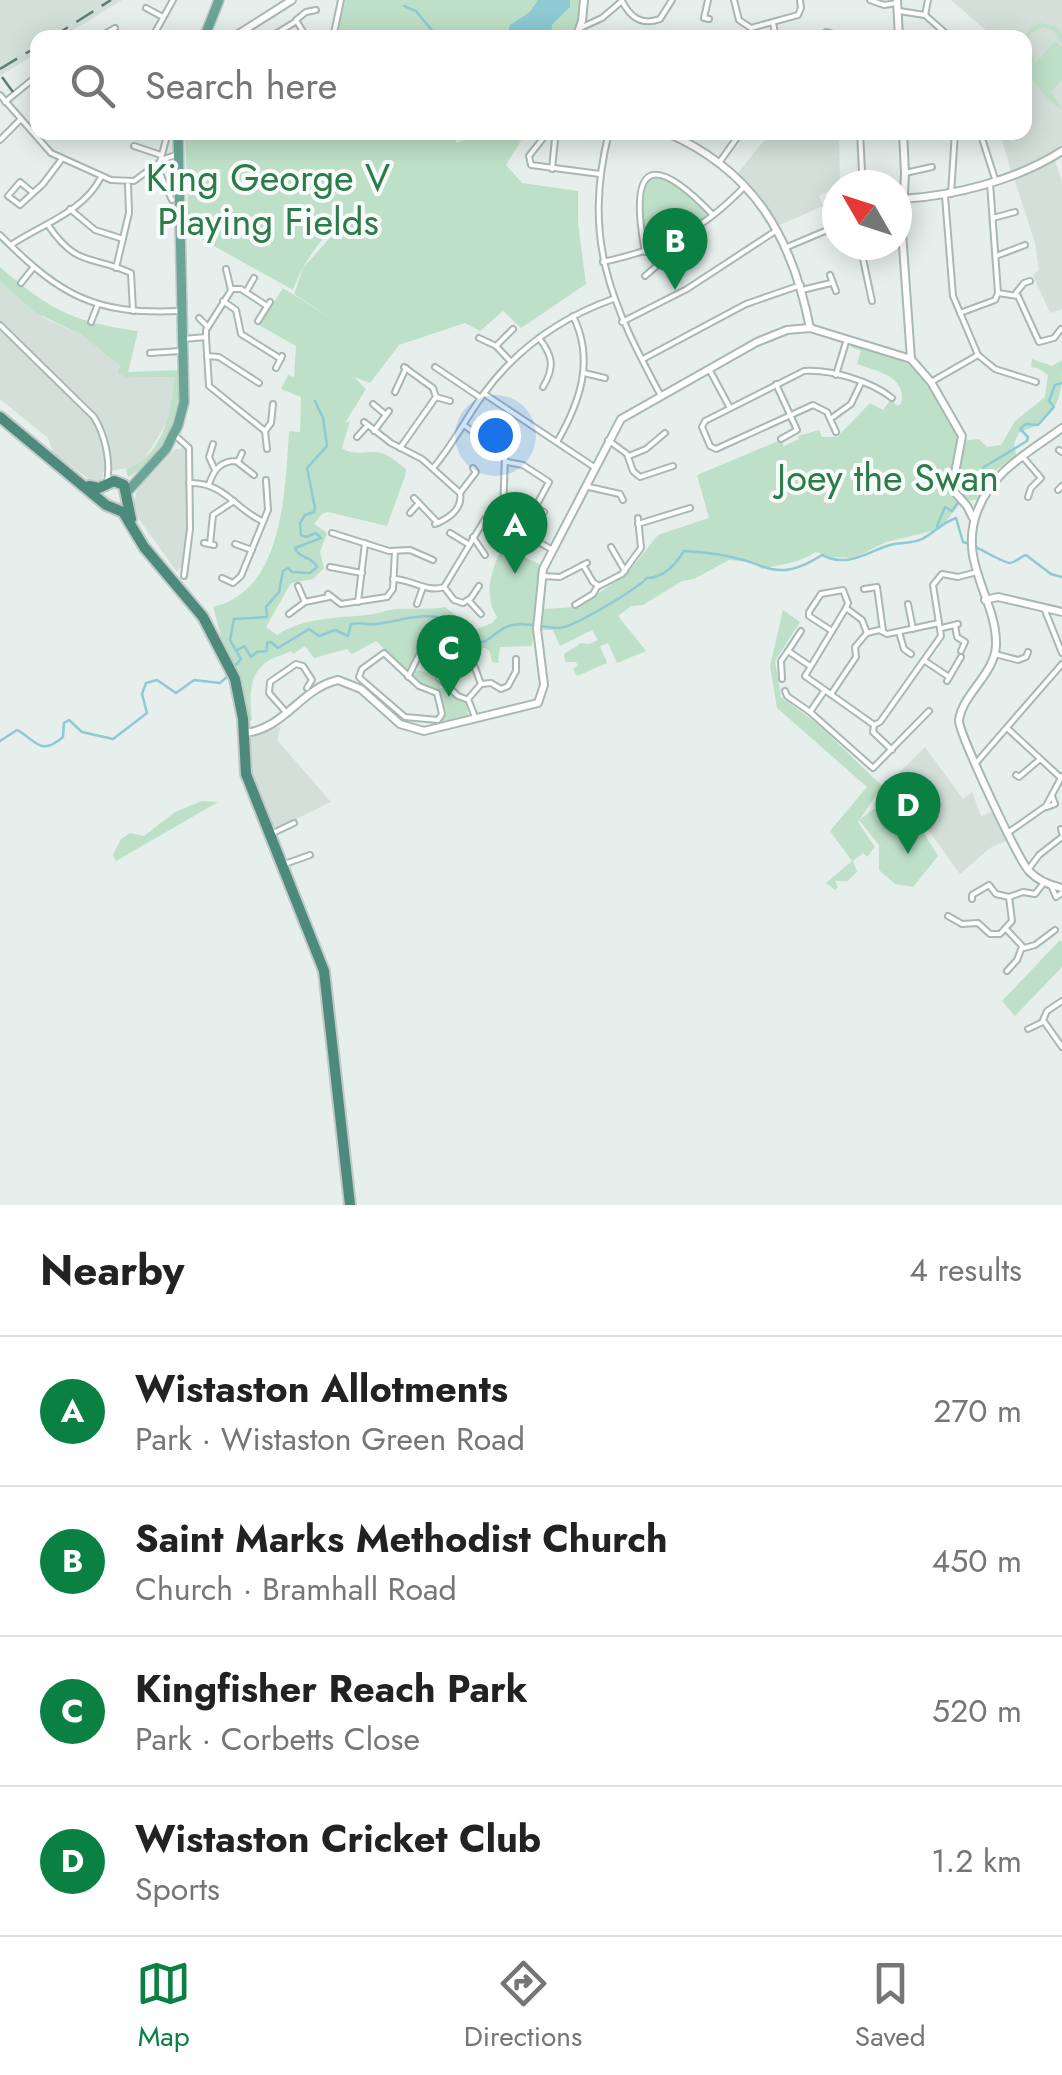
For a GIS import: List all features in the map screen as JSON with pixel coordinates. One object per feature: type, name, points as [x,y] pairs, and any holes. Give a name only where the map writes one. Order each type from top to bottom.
[{"type":"highway","points":[[0,417],[121,511],[144,547],[207,623],[229,666],[244,729],[246,774],[324,971],[350,1205]]},
{"type":"highway","points":[[84,484],[116,485]]},
{"type":"highway","points":[[109,505],[116,485]]},
{"type":"highway","points":[[109,505],[122,505],[116,485]]},
{"type":"highway","points":[[116,485],[132,526]]},
{"type":"main road","points":[[209,30],[218,0]]},
{"type":"main road","points":[[116,485],[137,480],[158,461],[174,435],[185,392],[178,140]]},
{"type":"street","points":[[157,30],[173,0]]},
{"type":"street","points":[[245,30],[292,0]]},
{"type":"street","points":[[335,30],[341,0]]},
{"type":"street","points":[[580,28],[584,0]]},
{"type":"street","points":[[580,28],[611,12],[622,1],[629,14],[646,22],[660,19],[672,0]]},
{"type":"street","points":[[696,19],[706,18],[708,0]]},
{"type":"street","points":[[734,0],[742,26],[751,28],[798,14],[800,0]]},
{"type":"street","points":[[870,0],[925,15],[940,28]]},
{"type":"street","points":[[925,15],[928,0]]},
{"type":"street","points":[[898,5],[899,30]]},
{"type":"street","points":[[146,8],[164,17]]},
{"type":"street","points":[[282,30],[306,12],[317,10]]},
{"type":"street","points":[[296,20],[303,30]]},
{"type":"street","points":[[773,24],[774,30]]},
{"type":"street","points":[[111,30],[115,28]]},
{"type":"street","points":[[5,102],[30,82]]},
{"type":"street","points":[[0,95],[30,133]]},
{"type":"street","points":[[0,140],[20,120]]},
{"type":"street","points":[[38,140],[62,160],[128,182],[159,161],[179,154]]},
{"type":"street","points":[[166,140],[159,161],[172,200]]},
{"type":"street","points":[[544,140],[528,161],[535,168],[600,174]]},
{"type":"street","points":[[552,169],[555,140]]},
{"type":"street","points":[[606,140],[600,174],[598,226],[603,262],[622,322],[661,396]]},
{"type":"street","points":[[679,140],[718,163],[745,186],[778,230],[801,287],[810,328]]},
{"type":"street","points":[[718,163],[735,140]]},
{"type":"street","points":[[860,140],[862,170]]},
{"type":"street","points":[[904,140],[906,170]]},
{"type":"street","points":[[954,140],[948,195],[953,296],[978,355],[995,369],[1036,382]]},
{"type":"street","points":[[960,313],[995,300],[998,293],[992,180],[982,140]]},
{"type":"street","points":[[134,146],[159,161]]},
{"type":"street","points":[[912,200],[948,195],[1030,168],[1062,151]]},
{"type":"street","points":[[32,192],[19,182],[8,196],[19,205],[43,184],[62,160]]},
{"type":"street","points":[[912,172],[932,168]]},
{"type":"street","points":[[645,252],[640,203],[642,184],[648,175],[658,173],[669,178],[714,216]]},
{"type":"street","points":[[11,246],[70,209],[94,189],[102,176]]},
{"type":"street","points":[[116,268],[129,213],[128,182]]},
{"type":"street","points":[[603,262],[653,250],[686,236],[745,186]]},
{"type":"street","points":[[70,209],[95,230],[123,239]]},
{"type":"street","points":[[994,218],[1015,212]]},
{"type":"street","points":[[48,225],[60,244],[77,256],[133,274],[132,312]]},
{"type":"street","points":[[622,322],[687,289],[778,230]]},
{"type":"street","points":[[787,247],[822,232]]},
{"type":"street","points":[[0,234],[64,291],[132,312],[181,311]]},
{"type":"street","points":[[996,256],[1025,245]]},
{"type":"street","points":[[644,276],[663,264],[653,250]]},
{"type":"street","points":[[863,260],[872,301]]},
{"type":"street","points":[[904,260],[912,360]]},
{"type":"street","points":[[21,283],[34,268]]},
{"type":"street","points":[[226,269],[230,290],[206,336],[210,387],[264,431],[268,449]]},
{"type":"street","points":[[830,275],[836,291]]},
{"type":"street","points":[[246,292],[254,278]]},
{"type":"street","points":[[1016,293],[1024,282],[1030,281]]},
{"type":"street","points":[[642,360],[746,304],[801,287],[831,283]]},
{"type":"street","points":[[230,290],[238,288],[268,304],[258,321]]},
{"type":"street","points":[[998,293],[1016,293]]},
{"type":"street","points":[[1016,293],[1039,342],[1054,338],[1060,329]]},
{"type":"street","points":[[432,468],[511,362],[573,316],[613,300]]},
{"type":"street","points":[[223,302],[236,310],[242,335],[282,357],[276,368]]},
{"type":"street","points":[[91,322],[98,304]]},
{"type":"street","points":[[558,442],[572,414],[584,373],[584,346],[573,316]]},
{"type":"street","points":[[199,318],[208,328]]},
{"type":"street","points":[[0,325],[94,417],[103,434],[116,485]]},
{"type":"street","points":[[244,729],[274,725],[314,690],[338,680],[354,684],[396,721],[429,731],[530,707],[542,698],[544,685],[537,628],[541,576],[551,549],[623,417],[774,334],[810,328],[912,360],[962,436],[952,482],[973,524]]},
{"type":"street","points":[[496,346],[513,329]]},
{"type":"street","points":[[183,339],[206,336]]},
{"type":"street","points":[[479,338],[496,346],[511,362]]},
{"type":"street","points":[[539,338],[550,352],[552,366],[543,387]]},
{"type":"street","points":[[836,376],[846,338]]},
{"type":"street","points":[[150,354],[184,350]]},
{"type":"street","points":[[930,382],[978,355]]},
{"type":"street","points":[[207,356],[221,358],[259,384]]},
{"type":"street","points":[[398,389],[405,367],[433,388],[436,397]]},
{"type":"street","points":[[435,367],[594,466]]},
{"type":"street","points":[[708,370],[730,408]]},
{"type":"street","points":[[836,432],[832,418],[816,405],[718,448],[712,448],[702,425],[804,371],[860,382],[892,398]]},
{"type":"street","points":[[584,373],[605,378]]},
{"type":"street","points":[[832,418],[853,401],[860,382]]},
{"type":"street","points":[[776,384],[796,432],[781,439]]},
{"type":"street","points":[[436,397],[450,401]]},
{"type":"street","points":[[400,448],[436,397]]},
{"type":"street","points":[[264,431],[271,423],[273,404]]},
{"type":"street","points":[[374,431],[388,413],[376,404]]},
{"type":"street","points":[[360,436],[366,424],[432,468],[460,493],[461,501],[454,512],[436,523],[417,500],[411,510]]},
{"type":"street","points":[[464,425],[502,450],[507,462],[503,516],[509,527],[551,549]]},
{"type":"street","points":[[1062,428],[996,476],[973,524],[971,543],[995,637],[994,654],[959,722],[986,792],[1028,870],[1062,890]]},
{"type":"street","points":[[629,456],[646,449],[664,433]]},
{"type":"street","points":[[174,435],[188,445],[190,529],[184,576]]},
{"type":"street","points":[[608,440],[629,456],[640,477],[670,469]]},
{"type":"street","points":[[213,444],[209,460],[216,470]]},
{"type":"street","points":[[238,462],[242,453]]},
{"type":"street","points":[[1022,456],[1041,478],[1028,497]]},
{"type":"street","points":[[209,484],[216,470],[228,462],[238,462],[254,475]]},
{"type":"street","points":[[507,462],[523,465],[548,482],[534,507],[544,512]]},
{"type":"street","points":[[460,493],[476,472],[473,468]]},
{"type":"street","points":[[222,578],[231,583],[238,580],[252,550],[268,507],[266,480]]},
{"type":"street","points":[[189,483],[209,484],[263,521]]},
{"type":"street","points":[[612,493],[614,485]]},
{"type":"street","points":[[584,486],[620,494],[623,500]]},
{"type":"street","points":[[209,544],[213,515],[235,499]]},
{"type":"street","points":[[598,586],[604,586],[625,570],[641,548],[638,521],[689,508],[685,499]]},
{"type":"street","points":[[964,502],[981,502]]},
{"type":"street","points":[[393,579],[409,580],[432,590],[444,588],[490,513],[503,516]]},
{"type":"street","points":[[332,533],[394,551],[410,550],[433,560]]},
{"type":"street","points":[[452,535],[468,544]]},
{"type":"street","points":[[473,537],[485,555]]},
{"type":"street","points":[[358,602],[365,543]]},
{"type":"street","points":[[235,544],[252,550]]},
{"type":"street","points":[[603,556],[611,549],[625,570]]},
{"type":"street","points":[[296,618],[290,613],[305,602],[321,601],[329,595],[338,604],[387,598],[392,591],[394,551]]},
{"type":"street","points":[[541,576],[562,577],[585,564],[598,586]]},
{"type":"street","points":[[332,565],[362,573]]},
{"type":"street","points":[[874,724],[880,722],[941,636],[933,591],[936,578],[942,574],[958,577],[976,572]]},
{"type":"street","points":[[298,586],[305,602]]},
{"type":"street","points":[[576,603],[593,594],[598,586]]},
{"type":"street","points":[[864,589],[878,587],[883,631]]},
{"type":"street","points":[[416,604],[424,588]]},
{"type":"street","points":[[444,588],[456,601],[469,600],[480,588]]},
{"type":"street","points":[[832,631],[809,616],[809,612],[821,594],[843,590],[846,608],[805,677],[874,724]]},
{"type":"street","points":[[985,600],[998,597],[1061,612]]},
{"type":"street","points":[[469,600],[477,612]]},
{"type":"street","points":[[908,604],[913,628]]},
{"type":"street","points":[[846,608],[862,620],[867,633]]},
{"type":"street","points":[[1044,608],[1062,653]]},
{"type":"street","points":[[1050,622],[1061,612]]},
{"type":"street","points":[[810,712],[856,657],[855,647],[867,633],[957,625],[956,637],[965,642],[948,679],[925,661]]},
{"type":"street","points":[[782,678],[781,661],[801,631]]},
{"type":"street","points":[[900,632],[904,649],[911,654]]},
{"type":"street","points":[[408,677],[422,649],[469,658],[475,663],[475,674],[481,684]]},
{"type":"street","points":[[788,651],[810,666]]},
{"type":"street","points":[[994,654],[1018,660],[1028,652]]},
{"type":"street","points":[[384,653],[408,677],[437,693],[442,714],[438,720],[404,717],[359,677],[384,653]]},
{"type":"street","points":[[468,699],[481,684],[491,682],[504,688],[511,684],[519,663]]},
{"type":"street","points":[[288,715],[268,693],[270,682],[296,664],[303,666],[312,680],[307,688]]},
{"type":"street","points":[[976,762],[1062,664]]},
{"type":"street","points":[[438,678],[444,687],[468,699]]},
{"type":"street","points":[[785,692],[875,768],[929,711]]},
{"type":"street","points":[[468,699],[476,720]]},
{"type":"street","points":[[874,724],[873,732],[892,750]]},
{"type":"street","points":[[1007,728],[1061,777],[1046,806],[1009,832]]},
{"type":"street","points":[[1018,778],[1039,760]]},
{"type":"street","points":[[269,834],[294,823]]},
{"type":"street","points":[[1028,870],[1062,833]]},
{"type":"street","points":[[282,865],[310,855]]},
{"type":"street","points":[[965,888],[972,897],[988,883],[998,896],[1009,897],[1023,892],[1035,894],[1047,884]]},
{"type":"street","points":[[948,916],[962,924],[978,923],[989,937],[1006,930],[1013,918],[1009,897]]},
{"type":"street","points":[[1022,948],[1036,945],[1052,931],[1045,925]]},
{"type":"street","points":[[1006,930],[1022,948]]},
{"type":"street","points":[[1007,968],[1018,960],[1022,948]]},
{"type":"street","points":[[1062,1001],[1045,1012],[1043,1022],[1062,1047]]},
{"type":"street","points":[[1028,1030],[1043,1022]]},
{"type":"shaded area","points":[[0,0],[122,0],[73,30],[30,30],[30,57],[0,76]]},
{"type":"shaded area","points":[[951,0],[1062,0],[1062,145],[1048,156],[1011,171],[1002,140],[1032,140],[1032,30],[986,30]]},
{"type":"shaded area","points":[[764,140],[839,140],[840,170],[822,170],[822,206],[780,225],[738,173]]},
{"type":"shaded area","points":[[1055,161],[1062,181],[1062,309],[1050,313],[1033,275],[1039,270],[1035,243],[1014,178]]},
{"type":"shaded area","points":[[0,281],[44,318],[82,335],[120,366],[117,373],[127,378],[175,377],[166,424],[145,458],[134,467],[103,472],[101,480],[93,482],[53,453],[48,438],[0,399]]},
{"type":"shaded area","points":[[185,448],[188,519],[183,563],[177,572],[139,519],[134,501],[138,488],[175,449]]},
{"type":"shaded area","points":[[281,726],[277,740],[331,802],[270,832],[247,764],[249,743],[251,737]]},
{"type":"shaded area","points":[[925,747],[963,799],[972,792],[981,816],[994,811],[1008,840],[990,848],[960,874],[892,780]]},
{"type":"green space","points":[[345,0],[581,0],[576,30],[339,30]]},
{"type":"green space","points":[[1034,26],[1055,26],[1062,34],[1062,44],[1054,31],[1043,27],[1029,30]]},
{"type":"green space","points":[[1055,41],[1062,47],[1062,80],[1051,92],[1062,109],[1032,80],[1032,55],[1036,63]]},
{"type":"green space","name":"King George V Playing Fields","points":[[185,140],[521,140],[506,165],[522,183],[578,191],[586,284],[521,328],[503,311],[480,331],[465,323],[399,345],[370,383],[354,377],[366,389],[345,423],[350,421],[342,448],[387,455],[406,469],[405,476],[387,526],[328,512],[322,514],[314,524],[327,533],[320,552],[324,568],[313,579],[291,583],[266,627],[277,635],[322,619],[445,607],[474,630],[497,617],[490,600],[490,583],[502,547],[539,564],[539,638],[533,635],[532,646],[500,647],[498,663],[492,662],[485,648],[464,647],[459,655],[419,647],[408,673],[376,641],[352,654],[347,649],[314,658],[305,646],[260,668],[252,683],[252,720],[243,724],[229,667],[233,663],[213,607],[236,597],[254,581],[267,560],[282,508],[289,431],[300,432],[301,397],[281,389],[288,375],[294,377],[296,346],[259,325],[283,288],[337,322],[294,294],[303,268],[354,211],[318,246],[303,267],[293,290],[196,236],[183,234],[183,206],[188,205]]},
{"type":"green space","points":[[658,173],[683,187],[715,216],[686,235],[645,252],[641,186],[648,175]]},
{"type":"green space","points":[[0,267],[63,312],[138,331],[128,372],[183,370],[174,421],[154,455],[137,472],[128,477],[126,469],[149,455],[157,444],[168,418],[174,377],[127,378],[117,373],[120,366],[82,335],[36,313],[0,281]]},
{"type":"green space","name":"Joey the Swan","points":[[852,343],[909,364],[931,382],[962,441],[979,439],[987,447],[1001,445],[1015,421],[1045,397],[1048,375],[1031,367],[1032,359],[1052,366],[1062,360],[1059,395],[1047,417],[1019,433],[1014,443],[1016,455],[995,471],[978,499],[968,501],[955,479],[951,482],[961,502],[940,529],[886,542],[854,558],[815,552],[797,561],[762,569],[752,562],[729,560],[694,579],[682,581],[643,605],[631,606],[618,616],[646,651],[617,663],[608,643],[600,646],[607,663],[577,676],[573,669],[578,666],[576,662],[565,662],[564,654],[581,643],[598,640],[592,630],[560,646],[553,630],[542,630],[543,609],[577,607],[626,575],[658,535],[709,518],[697,475],[781,440],[784,446],[799,439],[798,436],[819,430],[822,437],[837,437],[870,403],[883,410],[891,399],[897,406],[901,404],[900,387],[882,373],[857,364],[861,351],[851,347]]},
{"type":"green space","points":[[783,610],[800,622],[775,661],[781,697],[819,725],[882,786],[858,822],[875,847],[867,857],[863,853],[853,861],[857,872],[847,881],[835,881],[835,890],[826,883],[852,861],[830,831],[867,787],[777,708],[770,666]]},
{"type":"green space","points":[[433,668],[443,673],[439,677],[440,688],[446,687],[465,700],[469,717],[441,723],[443,714],[437,689],[424,687],[411,677],[415,670],[431,673]]},
{"type":"green space","points":[[897,792],[916,817],[910,822],[918,824],[938,856],[913,887],[895,884],[879,870],[879,845],[859,820]]},
{"type":"green space","points":[[202,801],[218,802],[116,861],[113,855],[121,839],[130,833],[144,836],[175,812]]},
{"type":"green space","points":[[1059,941],[1062,967],[1015,1016],[1002,1001]]},
{"type":"water","points":[[538,0],[570,0],[570,7],[552,30],[509,30],[510,25],[530,12]]},
{"type":"waterway","points":[[404,6],[416,11],[432,30]]},
{"type":"waterway","points":[[937,526],[945,507],[952,511],[984,467],[1027,441],[1020,429],[1026,424],[1038,425],[1054,407],[1049,401],[1055,385],[1062,383]]},
{"type":"waterway","points":[[234,667],[241,659],[230,640],[234,619],[267,617],[266,607],[279,592],[283,571],[288,568],[292,572],[310,573],[317,567],[295,548],[321,538],[316,533],[301,535],[300,523],[315,508],[307,468],[327,446],[323,418],[315,401]]},
{"type":"waterway","points":[[236,651],[244,646],[251,657],[267,651],[267,643],[278,648],[309,629],[319,636],[335,630],[348,636],[351,624],[423,616],[442,618],[450,622],[448,634],[462,631],[472,643],[478,643],[512,625],[559,628],[577,622],[647,578],[664,573],[684,551],[724,555],[785,570],[822,555],[849,560],[890,545],[918,541],[956,518],[963,542],[1007,563],[1026,555],[1051,574],[1062,577]]},
{"type":"waterway","points":[[0,741],[17,730],[38,745],[49,746],[63,737],[64,723],[69,720],[82,732],[113,739],[147,713],[142,694],[146,683],[157,680],[176,693],[194,680],[220,683],[230,674]]},
{"type":"railway","points":[[64,30],[111,0]]},
{"type":"railway","points":[[0,69],[30,51]]},
{"type":"railway","points":[[2,77],[13,92]]},
{"type":"place","name":"Saint Marks Methodist Church","points":[[675,290]]},
{"type":"place","name":"Wistaston Allotments","points":[[515,574]]},
{"type":"place","name":"Kingfisher Reach Park","points":[[449,697]]},
{"type":"place","name":"Wistaston Cricket Club","points":[[908,854]]}]
